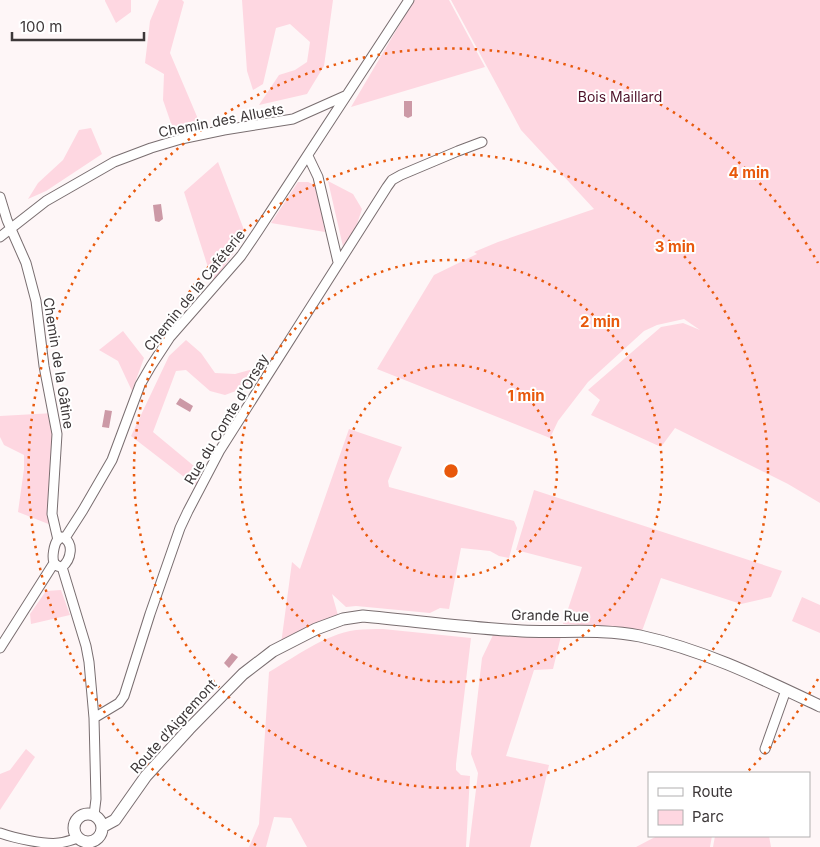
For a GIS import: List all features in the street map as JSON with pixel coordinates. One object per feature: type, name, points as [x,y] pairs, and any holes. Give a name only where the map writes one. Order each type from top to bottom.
[{"type":"street","name":"Chemin de la Caféterie","points":[[62,539],[92,495],[112,460],[140,384],[151,366],[170,337],[241,256],[409,0]]},
{"type":"street","name":"Chemin des Alluets","points":[[0,236],[46,201],[114,162],[181,139],[293,119],[348,95]]},
{"type":"street","name":"Rue du Comte d'Orsay","points":[[94,718],[119,703],[124,696],[180,528],[220,450],[392,180],[401,174],[482,142]]},
{"type":"street","points":[[308,156],[318,177],[338,262]]},
{"type":"street","name":"Chemin de la Gâtine","points":[[0,196],[11,229],[26,263],[36,301],[44,366],[57,434],[52,514],[62,539],[68,541],[70,547],[68,561],[65,566],[58,565]]},
{"type":"street","points":[[62,539],[54,554],[86,646],[89,662],[94,718],[96,799],[94,816]]},
{"type":"street","points":[[0,648],[58,565]]},
{"type":"street","name":"Grande Rue","points":[[273,651],[316,629],[343,619],[363,616],[522,631],[597,631],[641,637],[689,650],[744,670],[820,706]]},
{"type":"street","name":"Route d’Aigremont","points":[[102,827],[115,820],[146,776],[188,729],[243,674],[273,651]]},
{"type":"street","points":[[765,749],[786,690]]},
{"type":"street","points":[[0,834],[52,843],[61,843],[78,838],[93,844],[101,833],[102,827],[98,818],[86,814],[78,818],[75,826],[78,838]]},
{"type":"green space","points":[[105,0],[131,0],[131,12],[116,23]]},
{"type":"green space","points":[[159,0],[182,0],[184,2],[170,53],[201,126],[174,132],[163,100],[164,74],[145,63],[150,21]]},
{"type":"green space","points":[[242,0],[333,0],[324,66],[307,94],[259,105],[279,75],[295,70],[307,62],[310,42],[290,24],[276,28],[263,84],[253,90],[247,71]]},
{"type":"green space","points":[[414,0],[449,0],[485,67],[351,107]]},
{"type":"green space","name":"Bois Maillard","points":[[451,0],[820,0],[820,503],[788,484],[675,428],[661,447],[591,415],[600,400],[588,390],[661,327],[683,323],[700,330],[684,319],[657,325],[644,331],[588,382],[558,421],[550,438],[377,369],[434,275],[477,254],[474,252],[498,242],[594,209],[521,130]]},
{"type":"green space","points":[[91,128],[102,154],[46,191],[28,199],[38,183],[63,160],[79,130]]},
{"type":"green space","points":[[218,162],[246,235],[213,283],[184,192]]},
{"type":"green space","points":[[328,181],[353,194],[362,209],[355,230],[344,251]]},
{"type":"green space","points":[[298,182],[308,182],[317,186],[325,232],[271,223]]},
{"type":"green space","points":[[123,331],[144,358],[132,391],[118,361],[99,350]]},
{"type":"green space","points":[[186,340],[201,353],[215,373],[235,374],[264,366],[244,388],[225,395],[210,391],[186,370],[176,371],[153,432],[206,476],[197,487],[131,436],[169,356]]},
{"type":"green space","points":[[54,413],[51,525],[18,512],[24,455],[4,445],[0,437],[0,416]]},
{"type":"green space","points":[[349,429],[402,447],[388,481],[389,487],[514,521],[517,528],[509,558],[499,556],[490,551],[461,548],[449,609],[440,608],[430,613],[356,606],[346,607],[332,594],[339,619],[281,644],[292,562],[300,569]]},
{"type":"green space","points":[[534,490],[782,571],[771,597],[741,604],[661,578],[642,631],[603,626],[563,624],[582,567],[516,550]]},
{"type":"green space","points":[[61,590],[70,615],[31,624],[30,614],[46,591]]},
{"type":"green space","points":[[802,597],[820,605],[820,633],[792,621]]},
{"type":"green space","points":[[383,629],[471,638],[456,764],[456,770],[461,775],[470,776],[466,847],[307,847],[291,818],[274,817],[266,847],[249,847],[259,824],[269,672],[332,636],[356,630]]},
{"type":"green space","points":[[493,635],[561,636],[553,669],[534,670],[506,756],[549,765],[530,847],[469,847],[478,773],[471,754],[482,658]]},
{"type":"green space","points":[[26,749],[35,757],[0,810],[0,774],[10,770]]},
{"type":"green space","points":[[655,837],[712,837],[710,847],[636,847]]},
{"type":"green space","points":[[715,837],[769,837],[771,847],[713,847]]},
{"type":"shaded area","points":[[404,101],[412,101],[412,116],[408,118],[404,116]]},
{"type":"shaded area","points":[[161,204],[163,219],[159,222],[155,221],[153,205]]},
{"type":"shaded area","points":[[180,398],[193,406],[190,412],[176,404]]},
{"type":"shaded area","points":[[105,410],[112,411],[109,428],[102,427]]},
{"type":"shaded area","points":[[232,653],[238,657],[229,668],[224,663]]}]
